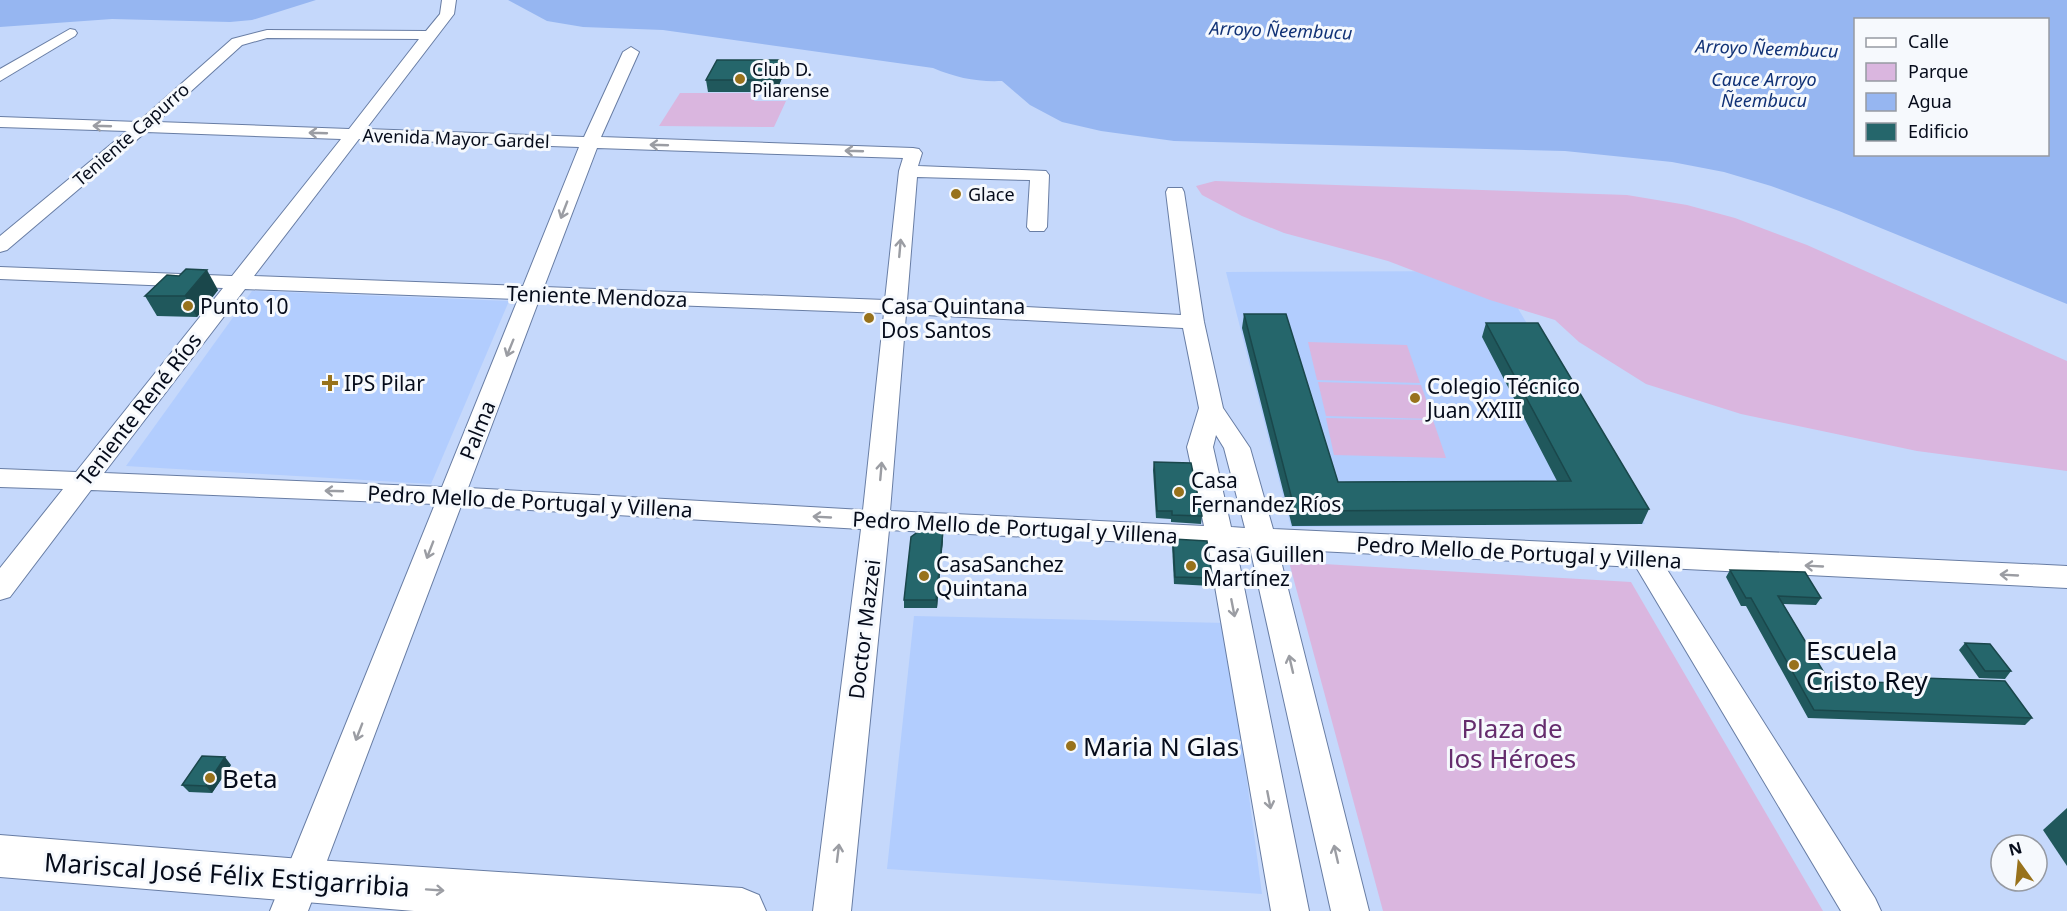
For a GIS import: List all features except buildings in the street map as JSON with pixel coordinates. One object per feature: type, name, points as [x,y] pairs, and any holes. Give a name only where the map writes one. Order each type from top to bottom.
[{"type":"main road","name":"Mariscal José Félix Estigarribia","points":[[0,856],[295,896],[742,911]]},
{"type":"street","name":"Teniente René Ríos","points":[[0,589],[447,14],[449,0]]},
{"type":"street","points":[[0,76],[70,33]]},
{"type":"street","name":"Teniente Capurro","points":[[0,246],[126,141],[237,42],[267,34],[429,35]]},
{"type":"street","name":"Palma","points":[[295,896],[587,149],[631,52]]},
{"type":"street","name":"Avenida Mayor Gardel","points":[[0,122],[140,127],[349,141],[910,164],[1040,175],[1037,227]]},
{"type":"street","name":"Avenida Mayor Gardel","points":[[0,137],[126,141],[349,141]]},
{"type":"street","name":"Doctor Mazzei","points":[[832,911],[876,520],[910,164]]},
{"type":"street","points":[[1175,192],[1193,322],[1211,408],[1237,448],[1262,539],[1350,911]]},
{"type":"street","name":"Teniente Mendoza","points":[[0,273],[895,307],[1193,322]]},
{"type":"street","points":[[1211,408],[1200,447],[1220,537],[1290,911]]},
{"type":"street","name":"Pedro Mello de Portugal y Villena","points":[[0,478],[451,496],[876,520],[2067,577]]},
{"type":"street","points":[[1646,558],[1862,911]]},
{"type":"shaded area","name":"Colegio Técnico Juan XXIII","points":[[1496,271],[1645,524],[1291,527],[1226,272]]},
{"type":"shaded area","name":"IPS Pilar","points":[[252,291],[509,301],[431,484],[126,466]]},
{"type":"shaded area","name":"Maria N Glas","points":[[914,616],[1226,623],[1262,894],[887,869]]},
{"type":"green space","points":[[680,93],[757,93],[754,101],[786,101],[774,127],[659,126]]},
{"type":"green space","points":[[1215,181],[1627,195],[1687,205],[1735,218],[1807,245],[2067,361],[2067,471],[1917,451],[1741,414],[1646,384],[1579,342],[1555,320],[1490,300],[1388,261],[1284,233],[1242,216],[1202,195],[1196,186]]},
{"type":"green space","points":[[1308,342],[1407,345],[1420,383],[1317,380]]},
{"type":"green space","points":[[1318,382],[1421,385],[1433,419],[1326,416]]},
{"type":"green space","points":[[1326,418],[1433,420],[1446,458],[1334,455]]},
{"type":"green space","name":"Plaza de los Héroes","points":[[1289,562],[1631,582],[1823,911],[1383,911]]},
{"type":"water","points":[[0,0],[316,0],[252,20],[230,22],[112,19],[0,27]]},
{"type":"water","name":"Cauce Arroyo Ñeembucu","points":[[508,0],[2067,0],[2067,304],[1839,211],[1771,186],[1724,172],[1672,162],[1565,151],[1174,141],[1101,131],[1062,122],[1030,105],[1002,81],[975,80],[933,68],[663,30],[583,27],[547,21]]},
{"type":"place","name":"Club D. Pilarense","points":[[740,79]]},
{"type":"place","name":"Glace","points":[[956,194]]},
{"type":"place","name":"Punto 10","points":[[188,306]]},
{"type":"place","name":"Casa Quintana Dos Santos","points":[[869,318]]},
{"type":"place","name":"IPS Pilar","points":[[330,383]]},
{"type":"place","name":"Colegio Técnico Juan XXIII","points":[[1415,398]]},
{"type":"place","name":"Casa Fernandez Ríos","points":[[1179,492]]},
{"type":"place","name":"Casa Guillen Martínez","points":[[1191,566]]},
{"type":"place","name":"CasaSanchez Quintana","points":[[924,576]]},
{"type":"place","name":"Escuela Cristo Rey","points":[[1794,665]]},
{"type":"place","name":"Maria N Glas","points":[[1071,746]]},
{"type":"place","name":"Beta","points":[[210,778]]},
{"type":"water label","name":"Arroyo Ñeembucu","points":[[1281,30]]},
{"type":"water label","name":"Arroyo Ñeembucu","points":[[1767,48]]}]
